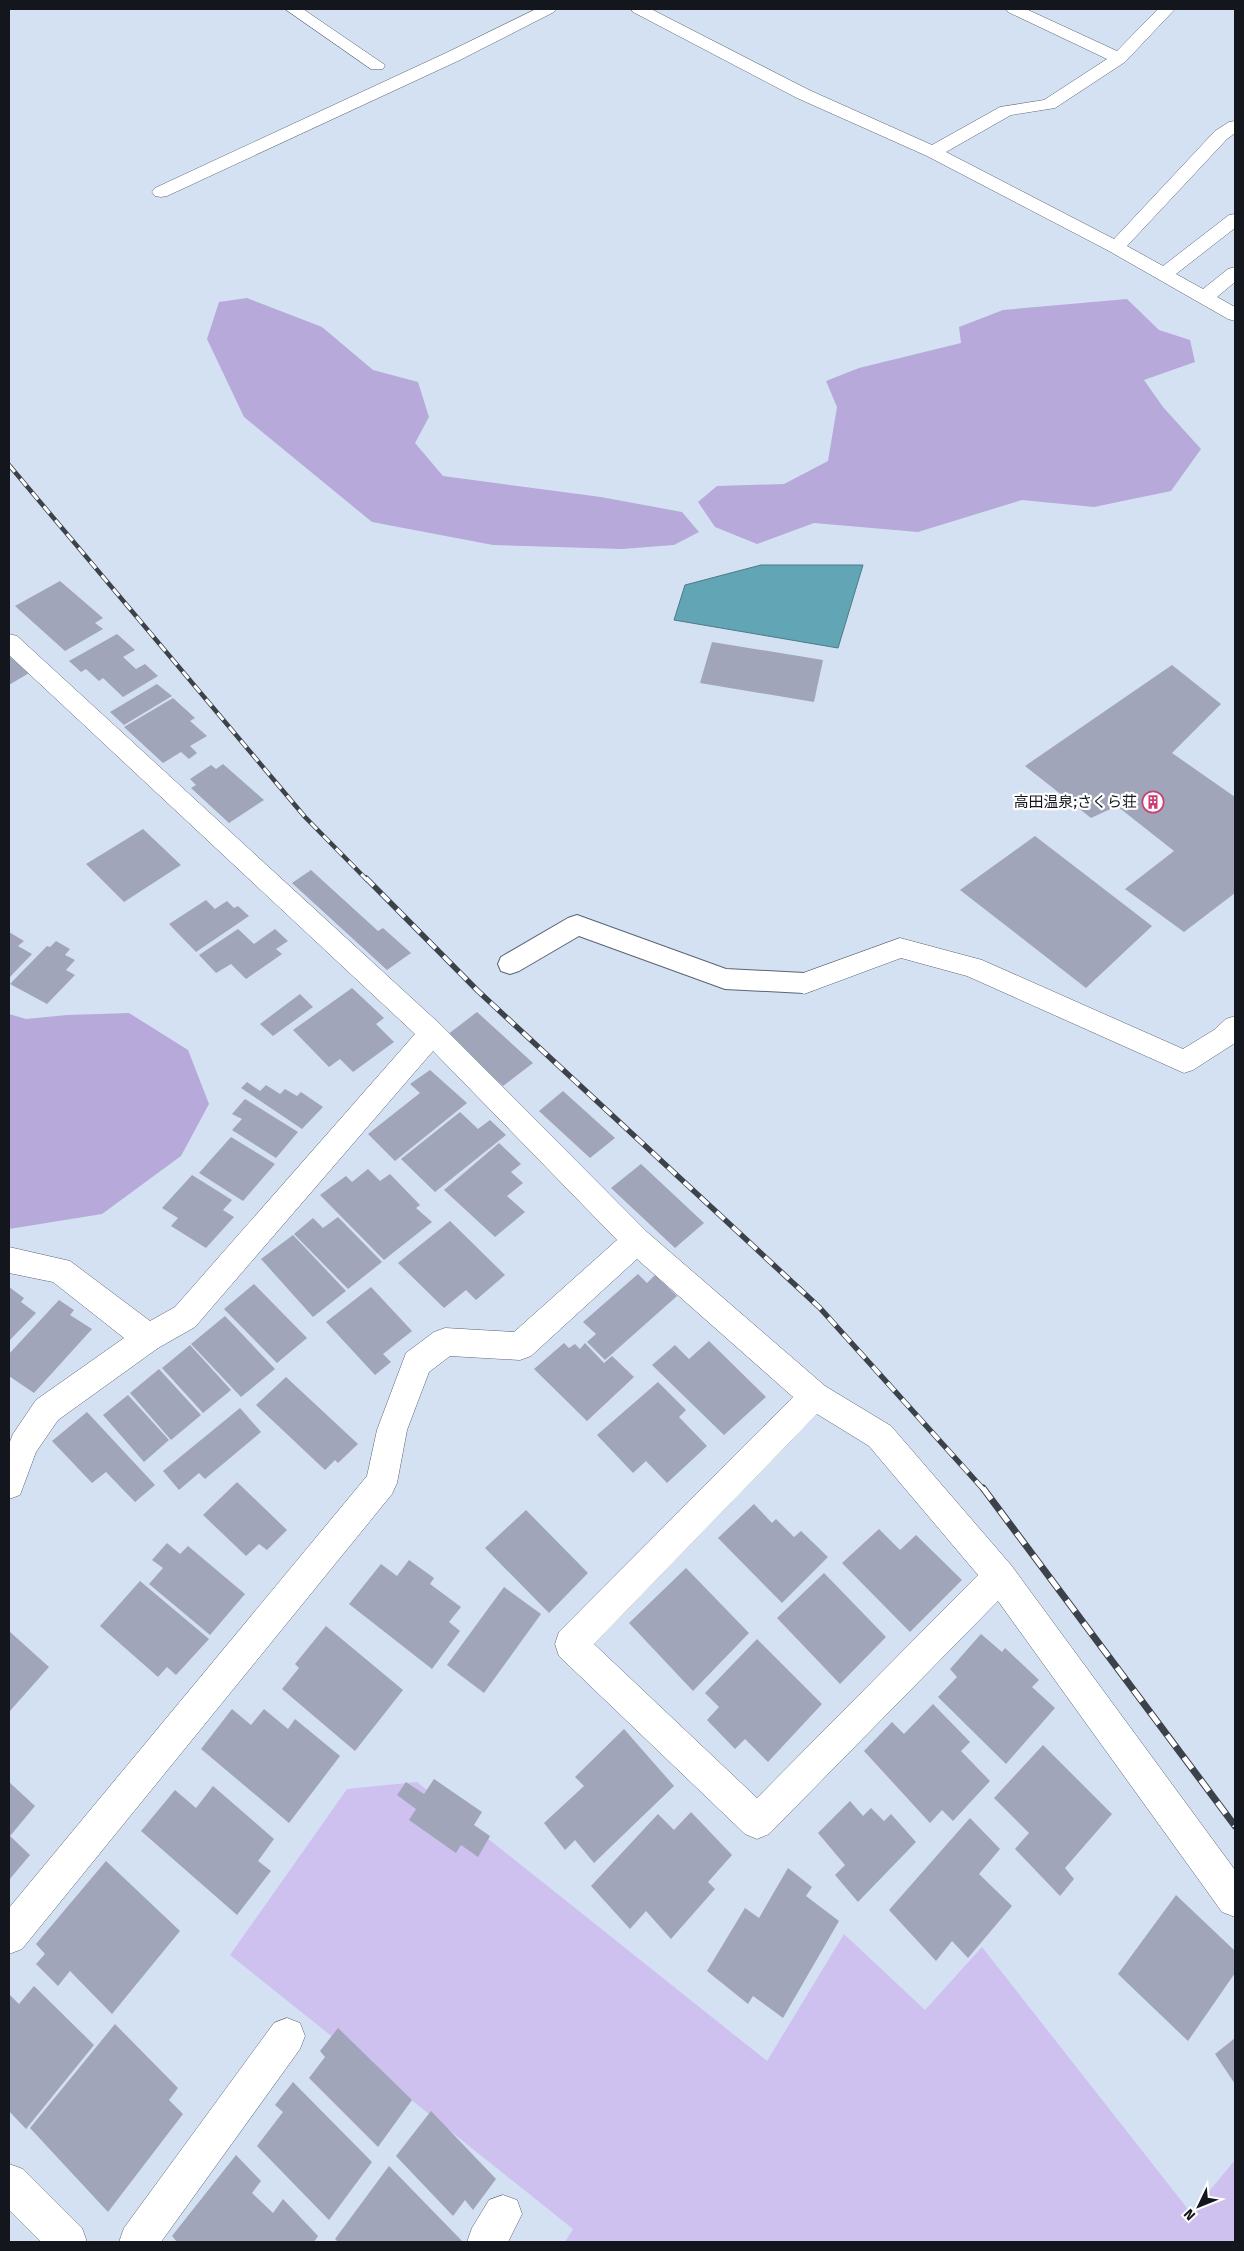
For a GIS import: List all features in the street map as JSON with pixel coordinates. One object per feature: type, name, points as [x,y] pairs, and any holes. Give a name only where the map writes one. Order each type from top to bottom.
[{"type":"street","points":[[293,9],[377,65]]},
{"type":"street","points":[[161,192],[454,56],[548,9]]},
{"type":"street","points":[[639,9],[803,94],[933,152],[1116,247],[1235,315]]},
{"type":"street","points":[[1014,9],[1119,58]]},
{"type":"street","points":[[933,152],[1006,111],[1049,104],[1119,58],[1167,9]]},
{"type":"street","points":[[1116,247],[1221,135],[1235,126]]},
{"type":"street","points":[[1164,274],[1235,219]]},
{"type":"street","points":[[1204,297],[1235,273]]},
{"type":"street","points":[[9,642],[432,1033],[637,1241],[814,1396],[880,1436],[1000,1576],[1235,1899]]},
{"type":"street","points":[[804,982],[900,948],[973,967],[1184,1062],[1223,1038],[1235,1027]]},
{"type":"street","points":[[9,1484],[24,1444],[47,1410],[148,1338],[185,1317],[432,1033]]},
{"type":"street","points":[[9,1936],[381,1484],[392,1430],[417,1363],[445,1342],[520,1346],[637,1241]]},
{"type":"street","points":[[9,1260],[60,1270],[148,1338]]},
{"type":"street","points":[[814,1396],[571,1644],[757,1822],[1000,1576]]},
{"type":"street","points":[[138,2242],[287,2036]]},
{"type":"street","points":[[9,2183],[68,2242]]},
{"type":"lane","points":[[510,964],[577,925],[724,979],[804,982]]},
{"type":"shaded area","points":[[247,298],[322,327],[373,370],[418,382],[429,417],[415,443],[443,476],[601,497],[682,512],[699,532],[674,545],[622,549],[493,545],[372,522],[244,417],[207,339],[219,302]]},
{"type":"shaded area","points":[[1127,299],[1159,330],[1190,340],[1195,362],[1144,380],[1163,407],[1201,449],[1171,491],[1094,507],[1022,500],[918,532],[814,523],[757,544],[715,527],[698,502],[717,486],[784,484],[828,461],[837,407],[826,381],[859,368],[961,343],[959,327],[1003,310]]},
{"type":"shaded area","points":[[129,1013],[188,1050],[209,1104],[181,1156],[102,1214],[9,1229],[9,1014],[26,1019],[67,1015]]},
{"type":"shaded area","points":[[417,1782],[767,2061],[844,1934],[925,2010],[982,1947],[1191,2213],[1235,2160],[1235,2242],[565,2242],[573,2229],[230,1955],[347,1789]]},
{"type":"water","points":[[761,565],[863,565],[838,648],[674,620],[685,585]]},
{"type":"building","points":[[60,581],[103,618],[95,623],[103,629],[65,651],[15,606]]},
{"type":"building","points":[[117,634],[135,650],[123,657],[136,669],[145,664],[158,676],[123,697],[103,678],[99,681],[86,669],[81,672],[69,661]]},
{"type":"building","points":[[712,642],[823,660],[814,702],[700,683]]},
{"type":"building","points":[[9,656],[29,673],[9,685]]},
{"type":"building","name":"高田温泉;さくら荘","points":[[1172,665],[1221,704],[1172,753],[1235,797],[1235,893],[1184,932],[1125,889],[1174,851],[1117,806],[1091,818],[1025,766]]},
{"type":"building","points":[[157,684],[172,696],[124,725],[110,712]]},
{"type":"building","points":[[173,698],[195,718],[190,721],[207,736],[190,746],[197,753],[189,759],[181,752],[163,763],[124,727]]},
{"type":"building","points":[[223,764],[264,800],[229,823],[191,788],[196,785],[190,779],[211,765],[216,769]]},
{"type":"building","points":[[143,829],[181,865],[124,902],[86,864]]},
{"type":"building","points":[[1035,836],[1152,926],[1086,988],[960,890]]},
{"type":"building","points":[[311,870],[378,931],[383,928],[411,953],[387,970],[292,883]]},
{"type":"building","points":[[206,900],[215,909],[227,901],[234,908],[238,906],[249,916],[196,952],[169,924]]},
{"type":"building","points":[[238,929],[254,944],[275,929],[288,941],[276,949],[282,954],[246,979],[231,964],[216,973],[199,955]]},
{"type":"building","points":[[9,932],[24,941],[18,946],[32,954],[9,978]]},
{"type":"building","points":[[56,941],[70,949],[65,955],[75,960],[66,970],[75,975],[47,1004],[10,984],[47,946],[50,947]]},
{"type":"building","points":[[352,988],[384,1018],[376,1024],[394,1042],[353,1072],[340,1059],[329,1067],[293,1030]]},
{"type":"building","points":[[300,994],[313,1007],[273,1036],[260,1024]]},
{"type":"building","points":[[477,1012],[533,1063],[503,1086],[447,1035]]},
{"type":"building","points":[[430,1070],[467,1103],[395,1161],[368,1134],[420,1093],[410,1084]]},
{"type":"building","points":[[247,1082],[260,1091],[266,1085],[280,1094],[285,1089],[297,1096],[301,1092],[323,1107],[302,1129],[241,1088]]},
{"type":"building","points":[[563,1091],[615,1138],[590,1158],[539,1111]]},
{"type":"building","points":[[245,1099],[298,1132],[276,1158],[232,1130],[242,1119],[232,1114]]},
{"type":"building","points":[[460,1112],[478,1129],[490,1120],[506,1135],[435,1192],[401,1159]]},
{"type":"building","points":[[231,1137],[275,1164],[243,1201],[199,1173]]},
{"type":"building","points":[[499,1143],[521,1164],[511,1172],[523,1183],[507,1196],[525,1212],[495,1237],[444,1190]]},
{"type":"building","points":[[641,1164],[704,1223],[675,1248],[611,1188]]},
{"type":"building","points":[[368,1169],[380,1181],[390,1174],[420,1205],[416,1208],[432,1222],[384,1260],[320,1195],[346,1176],[352,1182]]},
{"type":"building","points":[[192,1175],[232,1200],[223,1210],[234,1217],[206,1248],[171,1226],[178,1218],[162,1208]]},
{"type":"building","points":[[338,1217],[382,1262],[348,1289],[294,1234],[313,1218],[323,1228]]},
{"type":"building","points":[[450,1221],[505,1275],[476,1300],[466,1290],[444,1308],[398,1263]]},
{"type":"building","points":[[293,1235],[346,1291],[313,1317],[261,1259]]},
{"type":"building","points":[[638,1274],[647,1283],[655,1275],[677,1296],[605,1360],[587,1342],[596,1334],[583,1322]]},
{"type":"building","points":[[254,1284],[307,1338],[277,1363],[224,1309]]},
{"type":"building","points":[[9,1287],[24,1298],[21,1302],[36,1313],[9,1341]]},
{"type":"building","points":[[371,1287],[412,1331],[383,1354],[391,1362],[375,1375],[326,1322]]},
{"type":"building","points":[[59,1300],[74,1310],[70,1315],[92,1329],[34,1393],[9,1376],[9,1354]]},
{"type":"building","points":[[225,1316],[275,1369],[241,1397],[191,1344]]},
{"type":"building","points":[[709,1341],[766,1397],[724,1435],[652,1365],[675,1345],[689,1359]]},
{"type":"building","points":[[564,1343],[569,1348],[575,1344],[580,1349],[585,1343],[604,1363],[612,1356],[634,1377],[587,1421],[534,1369]]},
{"type":"building","points":[[190,1345],[231,1390],[203,1413],[162,1368]]},
{"type":"building","points":[[159,1369],[201,1415],[171,1440],[130,1393]]},
{"type":"building","points":[[286,1377],[358,1444],[338,1463],[335,1460],[325,1470],[256,1405]]},
{"type":"building","points":[[658,1382],[686,1410],[679,1417],[707,1446],[667,1483],[646,1461],[633,1473],[597,1435]]},
{"type":"building","points":[[128,1395],[169,1440],[144,1462],[103,1415]]},
{"type":"building","points":[[240,1408],[261,1432],[205,1479],[199,1473],[179,1490],[163,1471]]},
{"type":"building","points":[[87,1412],[155,1485],[135,1502],[106,1472],[92,1483],[52,1441]]},
{"type":"building","points":[[237,1482],[287,1530],[267,1550],[259,1544],[246,1556],[203,1515]]},
{"type":"building","points":[[754,1504],[772,1523],[776,1519],[794,1537],[801,1531],[828,1557],[782,1603],[718,1538]]},
{"type":"building","points":[[526,1510],[588,1573],[549,1613],[485,1548]]},
{"type":"building","points":[[879,1529],[900,1550],[916,1535],[962,1580],[910,1632],[842,1563]]},
{"type":"building","points":[[167,1543],[180,1554],[188,1546],[245,1594],[210,1635],[149,1584],[163,1568],[152,1560]]},
{"type":"building","points":[[409,1560],[434,1578],[430,1584],[461,1607],[449,1622],[460,1631],[432,1669],[349,1604],[381,1564],[397,1576]]},
{"type":"building","points":[[686,1568],[749,1633],[693,1691],[629,1623]]},
{"type":"building","points":[[824,1573],[886,1637],[840,1684],[777,1618]]},
{"type":"building","points":[[140,1581],[209,1639],[176,1675],[167,1667],[158,1677],[100,1626]]},
{"type":"building","points":[[504,1587],[541,1614],[484,1693],[447,1665]]},
{"type":"building","points":[[326,1626],[403,1690],[355,1751],[282,1689],[299,1668],[295,1664]]},
{"type":"building","points":[[9,1631],[49,1667],[9,1712]]},
{"type":"building","points":[[981,1634],[1002,1652],[1005,1648],[1039,1680],[1032,1687],[1055,1708],[1006,1764],[938,1697],[957,1677],[950,1669]]},
{"type":"building","points":[[757,1639],[822,1704],[768,1762],[745,1739],[735,1749],[707,1720],[719,1707],[705,1693]]},
{"type":"building","points":[[933,1704],[970,1742],[961,1751],[990,1781],[953,1821],[942,1810],[930,1823],[864,1751],[892,1722],[904,1734]]},
{"type":"building","points":[[232,1709],[251,1725],[264,1709],[288,1729],[295,1719],[340,1756],[289,1823],[201,1749]]},
{"type":"building","points":[[624,1729],[674,1786],[594,1863],[575,1840],[565,1850],[544,1823],[584,1786],[575,1777]]},
{"type":"building","points":[[1043,1745],[1112,1814],[1065,1868],[1074,1879],[1060,1896],[1015,1849],[1029,1833],[994,1798]]},
{"type":"building","points":[[434,1779],[482,1812],[474,1825],[490,1836],[478,1857],[461,1845],[456,1853],[409,1820],[416,1809],[397,1795],[406,1782],[424,1794]]},
{"type":"building","points":[[9,1782],[35,1806],[10,1836],[30,1855],[9,1880]]},
{"type":"building","points":[[213,1786],[274,1839],[258,1861],[271,1871],[237,1915],[141,1831],[175,1790],[196,1808]]},
{"type":"building","points":[[850,1801],[863,1816],[871,1808],[884,1821],[891,1814],[916,1842],[858,1902],[835,1875],[845,1865],[818,1833]]},
{"type":"building","points":[[691,1812],[732,1855],[708,1882],[715,1889],[671,1939],[646,1911],[630,1929],[591,1886],[658,1814],[674,1830]]},
{"type":"building","points":[[970,1818],[1000,1849],[979,1874],[1012,1906],[968,1958],[952,1941],[936,1961],[889,1910]]},
{"type":"building","points":[[106,1861],[180,1931],[112,2014],[70,1971],[58,1986],[36,1964],[45,1954],[36,1944]]},
{"type":"building","points":[[788,1868],[812,1887],[806,1896],[839,1921],[783,2018],[753,1996],[748,2004],[707,1971],[745,1908],[759,1918]]},
{"type":"building","points":[[1176,1895],[1235,1951],[1235,1973],[1188,2041],[1118,1974]]},
{"type":"building","points":[[34,1986],[94,2045],[26,2129],[9,2111],[9,1994],[19,2004]]},
{"type":"building","points":[[115,2024],[178,2088],[169,2100],[183,2114],[108,2212],[30,2128]]},
{"type":"building","points":[[338,2028],[412,2100],[378,2147],[309,2078],[325,2057],[320,2051]]},
{"type":"building","points":[[1235,2038],[1235,2084],[1215,2054]]},
{"type":"building","points":[[293,2082],[372,2162],[329,2220],[257,2146],[283,2112],[275,2105]]},
{"type":"building","points":[[431,2111],[496,2179],[473,2210],[465,2200],[453,2216],[396,2156]]},
{"type":"building","points":[[236,2155],[261,2181],[252,2193],[273,2213],[283,2199],[318,2236],[314,2242],[177,2242],[172,2236]]},
{"type":"building","points":[[389,2166],[463,2242],[338,2242],[335,2239]]},
{"type":"railway","points":[[9,465],[305,817],[367,880]]},
{"type":"railway","points":[[366,878],[478,991],[819,1307],[984,1490]]},
{"type":"railway","points":[[983,1488],[1235,1826]]},
{"type":"place","name":"高田温泉;さくら荘","points":[[1153,802]]}]
